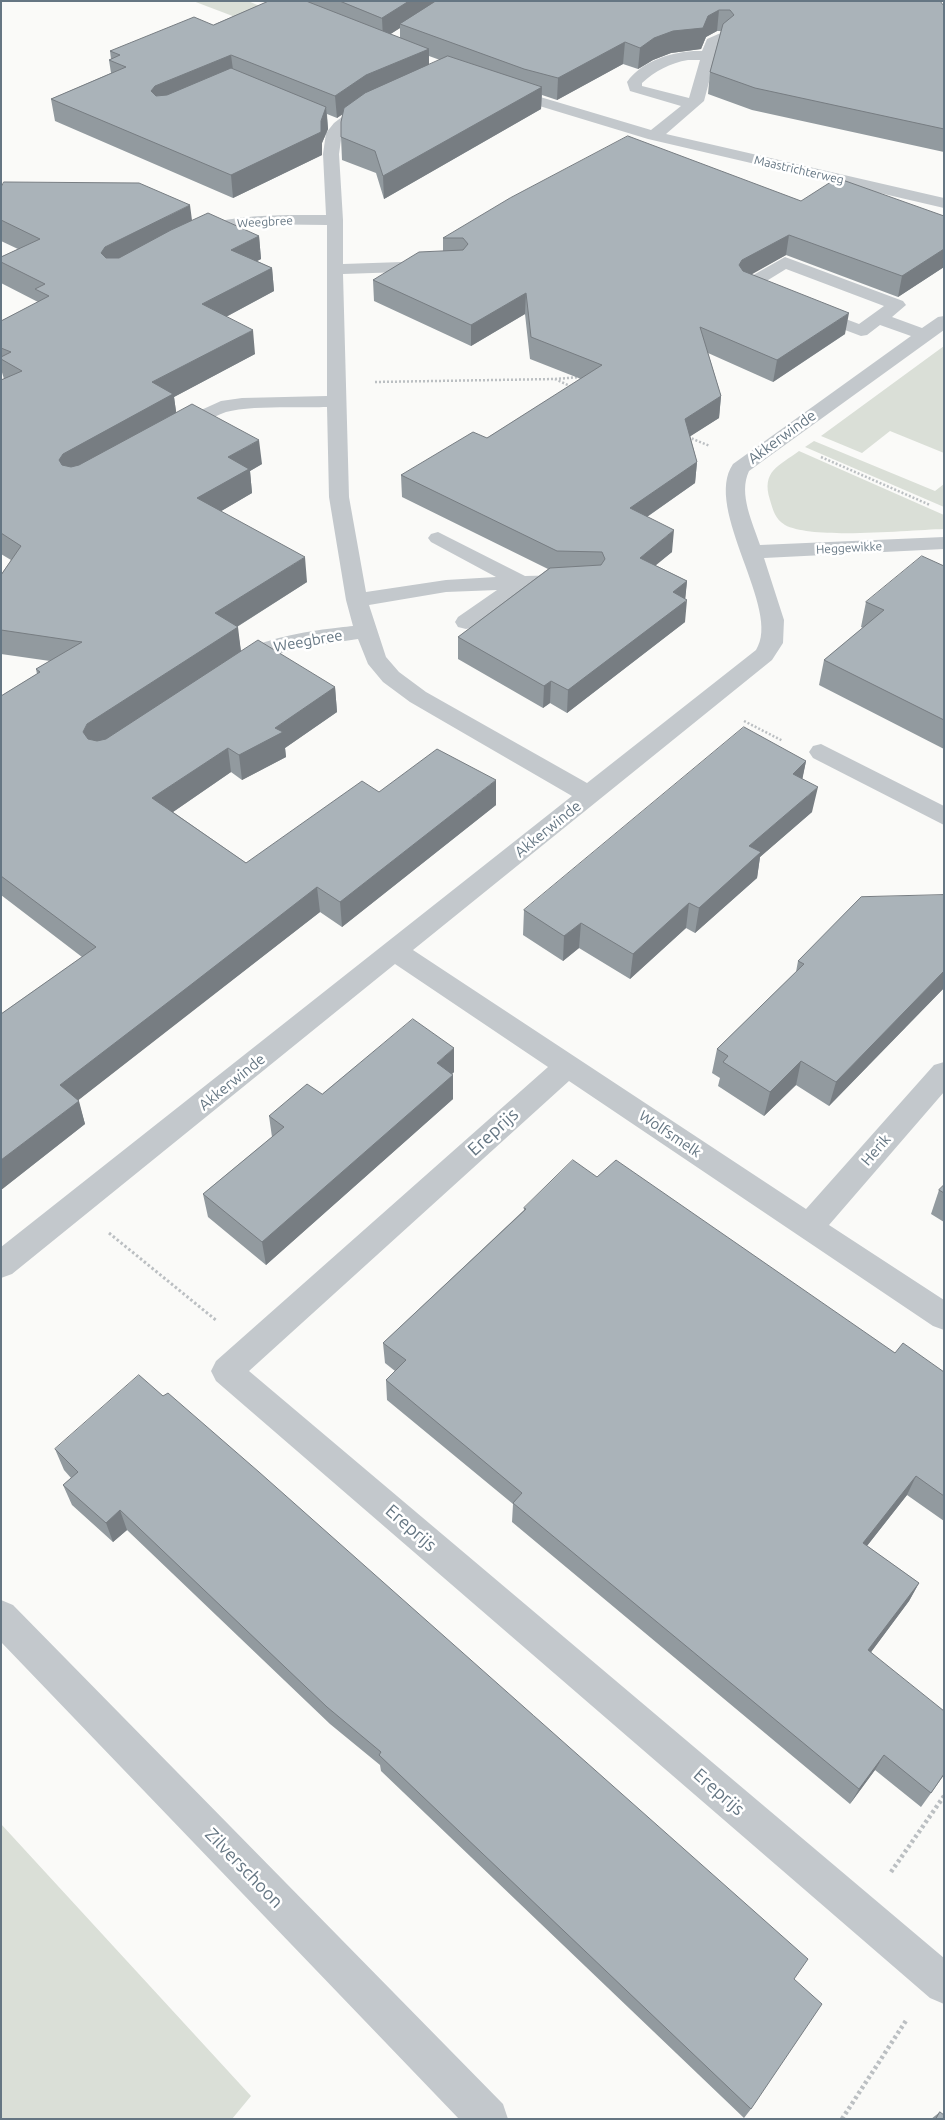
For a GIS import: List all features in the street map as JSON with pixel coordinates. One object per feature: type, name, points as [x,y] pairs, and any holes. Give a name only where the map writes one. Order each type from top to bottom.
[{"type":"street","points":[[654,136],[693,104],[712,42],[723,36]]},
{"type":"street","points":[[693,104],[640,90],[635,88],[634,82],[667,59],[680,55],[709,56]]},
{"type":"street","name":"Maastrichterweg","points":[[488,86],[552,107],[654,136],[944,204]]},
{"type":"street","points":[[388,97],[356,113],[339,126],[334,133],[332,144],[339,498],[357,600],[376,659],[392,677],[418,697],[589,795]]},
{"type":"street","points":[[322,118],[339,126]]},
{"type":"street","name":"Weegbree","points":[[186,241],[222,226],[240,222],[335,220]]},
{"type":"street","points":[[781,299],[748,286],[785,262],[897,305],[861,331],[799,306]]},
{"type":"street","points":[[334,269],[448,265]]},
{"type":"street","points":[[878,318],[924,335]]},
{"type":"street","name":"Akkerwinde","points":[[1,1265],[764,655],[772,642],[773,620],[736,501],[734,490],[738,474],[748,462],[780,438],[944,321]]},
{"type":"street","points":[[162,436],[204,413],[221,407],[336,392]]},
{"type":"street","points":[[438,538],[522,583]]},
{"type":"street","name":"Heggewikke","points":[[753,552],[944,544]]},
{"type":"street","points":[[446,586],[482,561]]},
{"type":"street","points":[[357,600],[446,586],[591,580]]},
{"type":"street","points":[[466,622],[522,583]]},
{"type":"street","name":"Weegbree","points":[[222,676],[254,654],[283,642],[366,631]]},
{"type":"street","points":[[821,752],[944,816]]},
{"type":"street","name":"Wolfsmelk","points":[[395,951],[944,1317]]},
{"type":"street","name":"Ereprijs","points":[[568,1065],[227,1371],[939,1980]]},
{"type":"street","name":"Herik","points":[[808,1227],[944,1073]]},
{"type":"street","name":"Zilverschoon","points":[[1,1617],[488,2119]]},
{"type":"path","points":[[336,392],[588,376]]},
{"type":"path","points":[[555,379],[576,389]]},
{"type":"path","points":[[684,435],[748,462]]},
{"type":"path","points":[[780,438],[935,507]]},
{"type":"path","points":[[707,702],[804,751],[821,752]]},
{"type":"path","points":[[76,1206],[251,1349]]},
{"type":"path","points":[[862,1914],[944,1796]]},
{"type":"path","points":[[842,2119],[939,1980]]},
{"type":"shaded area","points":[[193,1],[248,1],[288,18],[296,40]]},
{"type":"shaded area","points":[[944,346],[944,453],[890,431],[862,453],[821,436]]},
{"type":"shaded area","points":[[814,441],[935,491],[944,484],[944,507],[805,447]]},
{"type":"shaded area","points":[[799,451],[944,515],[944,529],[838,533],[798,530],[785,525],[773,511],[768,482],[770,476],[779,465]]},
{"type":"shaded area","points":[[1,1824],[251,2096],[232,2119],[1,2119]]},
{"type":"building","points":[[269,1],[306,1],[429,49],[366,75],[335,96],[231,55],[155,86],[151,91],[156,96],[167,95],[231,68],[326,107],[321,121],[321,132],[231,175],[51,99],[126,67],[109,60],[120,55],[110,51],[194,17],[213,25]]},
{"type":"building","points":[[340,1],[409,1],[382,18]]},
{"type":"building","points":[[436,1],[940,1],[944,6],[944,129],[755,88],[710,72],[723,24],[734,15],[730,10],[719,10],[708,16],[703,28],[673,31],[654,38],[640,48],[625,42],[558,78],[524,69],[400,24]]},
{"type":"building","points":[[448,56],[542,87],[383,176],[375,151],[341,137],[341,122],[344,108],[365,93]]},
{"type":"building","points":[[628,136],[801,201],[837,178],[944,216],[944,249],[902,276],[789,235],[742,260],[739,265],[743,271],[849,313],[777,360],[700,327],[721,396],[685,419],[697,462],[630,508],[674,530],[640,558],[687,581],[673,592],[687,600],[568,690],[551,681],[544,686],[458,637],[550,568],[601,565],[605,559],[602,552],[557,551],[401,475],[473,432],[487,438],[602,365],[531,337],[526,293],[471,325],[373,280],[419,252],[463,250],[468,244],[463,238],[443,238],[510,198]]},
{"type":"building","points":[[4,182],[139,183],[190,205],[105,247],[101,253],[106,258],[119,258],[171,230],[208,213],[259,236],[231,250],[272,268],[202,304],[253,330],[152,382],[173,394],[63,454],[59,460],[62,465],[71,467],[79,465],[192,404],[259,440],[228,457],[249,469],[197,498],[305,557],[215,613],[238,627],[87,724],[83,732],[88,739],[97,741],[106,739],[258,640],[335,687],[275,728],[283,732],[239,755],[228,748],[152,798],[246,863],[362,781],[379,792],[437,749],[496,780],[340,902],[317,887],[60,1085],[79,1101],[1,1160],[1,1014],[96,947],[1,876],[1,696],[40,672],[36,669],[82,642],[1,630],[1,575],[21,546],[1,533],[1,380],[22,371],[1,359],[1,357],[11,352],[1,348],[1,321],[49,296],[35,289],[45,284],[1,262],[1,257],[40,239],[1,220],[1,188]]},
{"type":"building","points":[[922,556],[944,566],[944,720],[824,660],[884,610],[866,602]]},
{"type":"building","points":[[744,727],[806,761],[793,774],[818,787],[749,846],[761,852],[699,908],[689,903],[633,954],[581,923],[564,936],[524,910]]},
{"type":"building","points":[[944,895],[944,971],[836,1082],[801,1061],[770,1092],[723,1062],[728,1056],[717,1049],[804,964],[798,961],[861,897]]},
{"type":"building","points":[[413,1019],[454,1048],[437,1063],[453,1075],[262,1242],[203,1194],[284,1127],[269,1116],[307,1084],[322,1094]]},
{"type":"building","points":[[573,1160],[597,1177],[616,1160],[895,1353],[903,1343],[944,1372],[944,1496],[916,1476],[863,1543],[919,1583],[868,1650],[944,1711],[944,1774],[931,1793],[884,1755],[859,1789],[513,1503],[522,1493],[386,1380],[406,1360],[383,1343],[526,1209],[524,1208]]},
{"type":"building","points":[[944,1185],[944,1193],[939,1190]]},
{"type":"building","points":[[139,1375],[163,1396],[168,1393],[259,1472],[808,1959],[794,1979],[822,2004],[751,2109],[379,1755],[381,1752],[327,1707],[120,1510],[106,1523],[63,1485],[78,1472],[55,1449]]},
{"type":"building","points":[[940,2112],[944,2115],[944,2119],[936,2119]]}]
